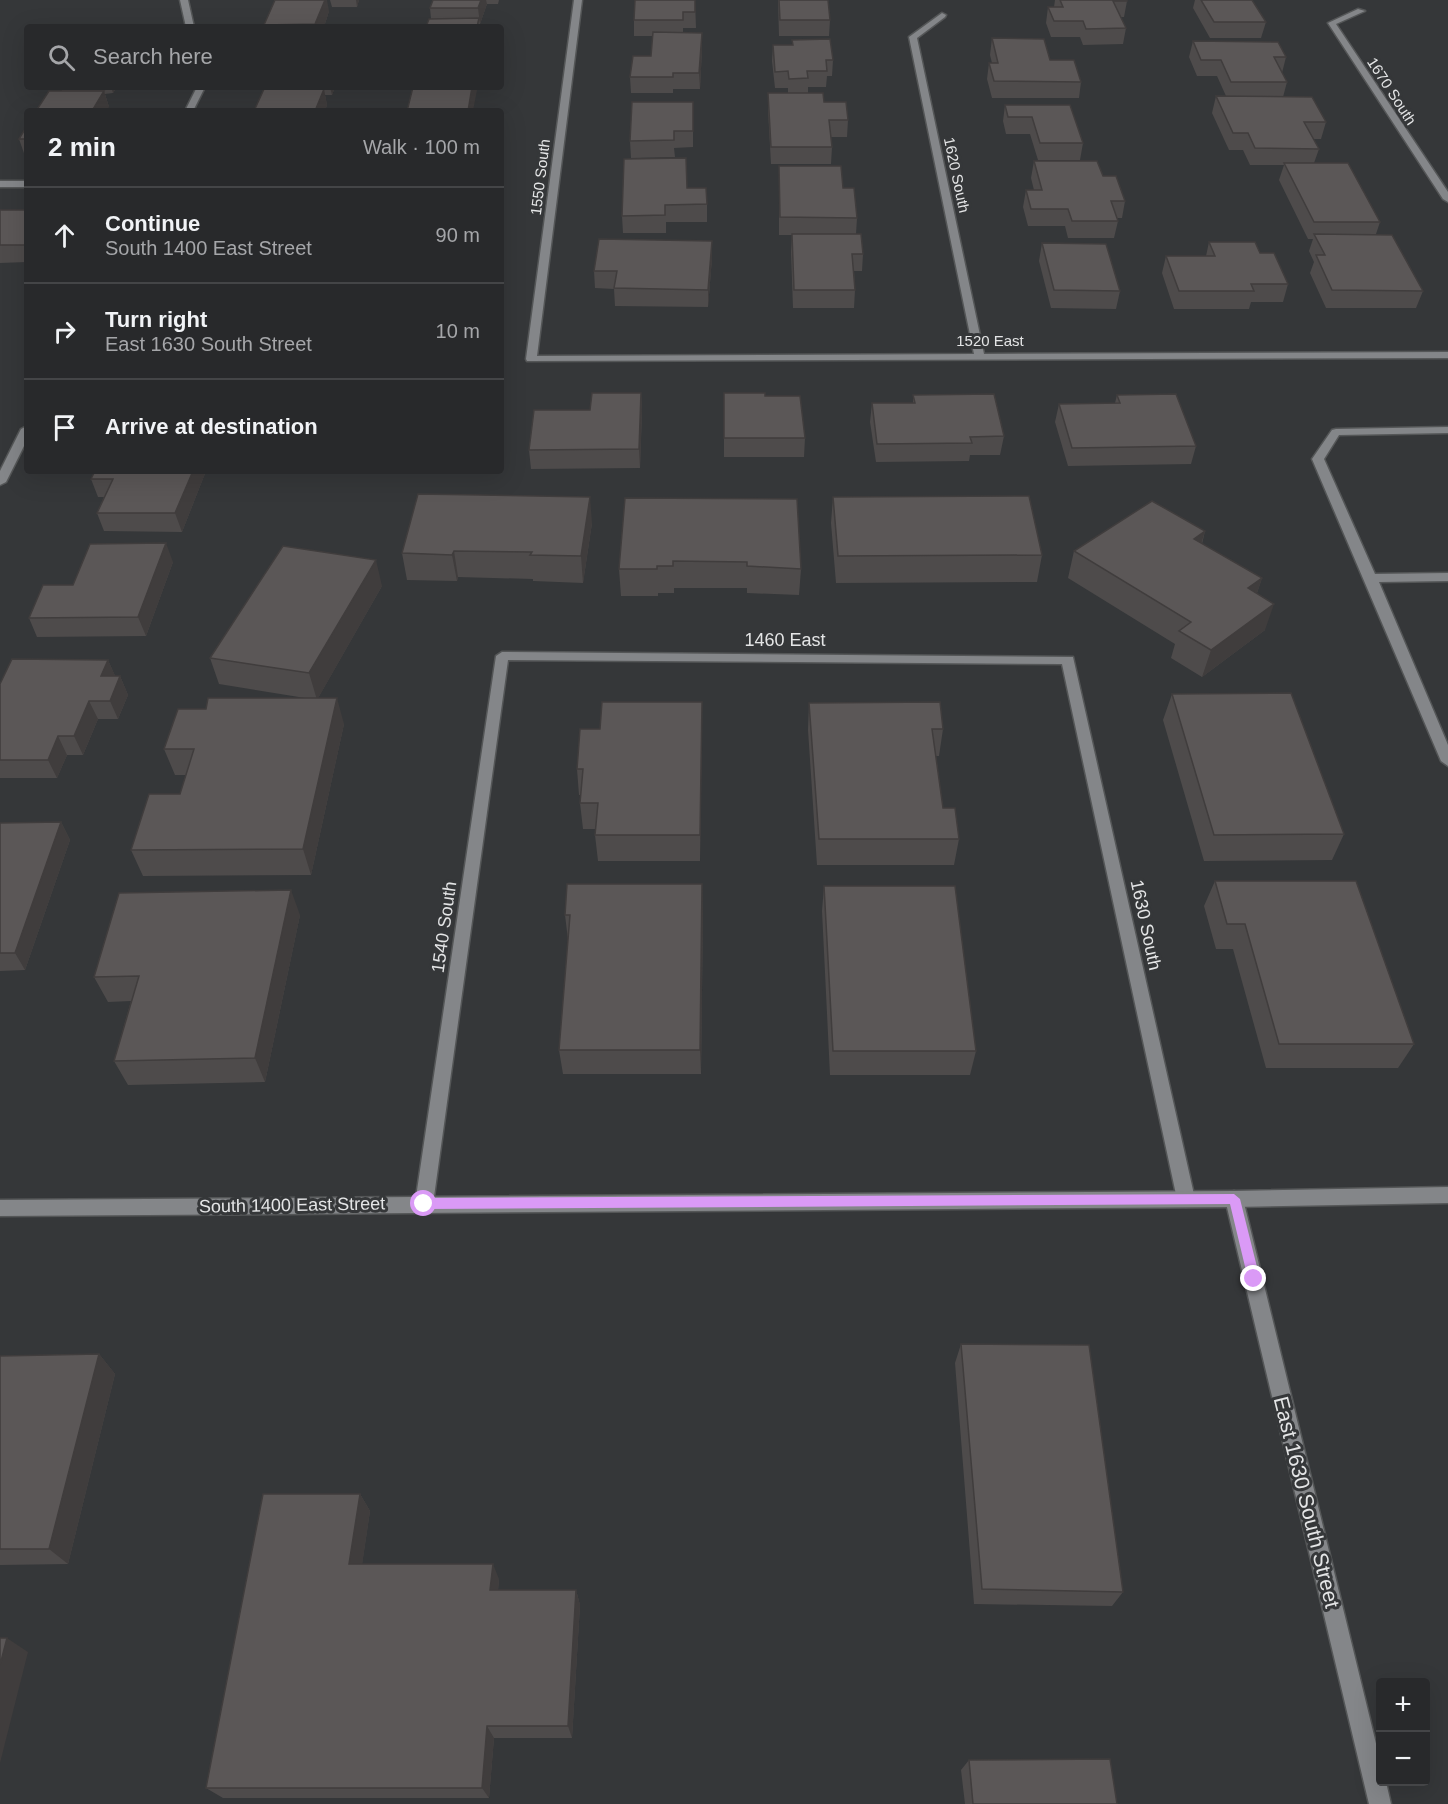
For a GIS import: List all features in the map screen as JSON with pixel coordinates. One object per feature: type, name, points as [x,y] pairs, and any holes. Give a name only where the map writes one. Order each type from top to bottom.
[{"type":"street","points":[[184,0],[189,24]]},
{"type":"street","name":"1550 South","points":[[531,359],[578,0]]},
{"type":"street","name":"1670 South","points":[[1361,11],[1332,23],[1448,199]]},
{"type":"street","name":"1620 South","points":[[942,15],[913,37],[979,355]]},
{"type":"street","points":[[190,108],[200,90]]},
{"type":"street","points":[[0,184],[24,184]]},
{"type":"street","name":"1520 East","points":[[531,359],[979,355],[1448,355]]},
{"type":"street","points":[[1448,430],[1336,432],[1318,459],[1448,761]]},
{"type":"street","points":[[0,482],[24,435]]},
{"type":"street","points":[[1371,578],[1448,577]]},
{"type":"street","name":"1460 East","points":[[502,656],[1068,660]]},
{"type":"street","name":"1540 South","points":[[424,1204],[502,656]]},
{"type":"street","name":"1630 South","points":[[1068,660],[1186,1199]]},
{"type":"street","name":"South 1400 East Street","points":[[0,1208],[1234,1199],[1448,1195]]},
{"type":"street","name":"East 1630 South Street","points":[[1234,1199],[1380,1804]]},
{"type":"building","points":[[275,0],[325,0],[315,24],[264,24]]},
{"type":"building","points":[[433,0],[481,0],[478,8],[430,8]]},
{"type":"building","points":[[635,0],[695,0],[695,12],[683,12],[683,20],[634,20]]},
{"type":"building","points":[[779,0],[828,0],[830,20],[780,20]]},
{"type":"building","points":[[1060,0],[1127,0],[1113,1],[1126,28],[1086,29],[1083,21],[1054,21],[1048,7],[1063,7]]},
{"type":"building","points":[[1201,0],[1252,0],[1266,22],[1214,22]]},
{"type":"building","points":[[479,18],[478,24],[427,24],[429,19]]},
{"type":"building","points":[[653,32],[702,33],[699,73],[673,73],[673,77],[630,77],[633,56],[651,56]]},
{"type":"building","points":[[992,38],[1044,39],[1050,60],[1074,60],[1081,82],[994,81],[989,63],[998,63]]},
{"type":"building","points":[[830,39],[833,60],[826,60],[827,71],[807,71],[808,78],[789,79],[788,71],[775,72],[773,45],[793,45],[792,40]]},
{"type":"building","points":[[1193,41],[1278,42],[1286,57],[1274,57],[1287,82],[1231,82],[1221,60],[1201,60]]},
{"type":"building","points":[[264,90],[324,90],[316,108],[255,108]]},
{"type":"building","points":[[412,90],[472,90],[468,108],[408,108]]},
{"type":"building","points":[[49,91],[104,91],[94,108],[38,108]]},
{"type":"building","points":[[768,93],[823,93],[824,102],[846,102],[848,120],[829,120],[832,147],[771,147]]},
{"type":"building","points":[[1216,96],[1312,97],[1326,122],[1304,122],[1319,149],[1255,148],[1248,133],[1233,133]]},
{"type":"building","points":[[632,102],[693,102],[693,131],[674,131],[674,140],[630,141]]},
{"type":"building","points":[[1005,105],[1070,105],[1083,143],[1040,143],[1032,117],[1008,117]]},
{"type":"building","points":[[686,158],[687,188],[706,188],[707,204],[665,205],[665,215],[622,216],[624,159]]},
{"type":"building","points":[[1034,161],[1097,161],[1103,176],[1116,176],[1125,201],[1111,201],[1118,221],[1072,221],[1068,209],[1031,209],[1026,190],[1042,190]]},
{"type":"building","points":[[1284,163],[1348,163],[1380,222],[1314,222]]},
{"type":"building","points":[[779,166],[841,166],[843,188],[854,188],[857,218],[780,217]]},
{"type":"building","points":[[0,210],[24,210],[24,245],[0,245]]},
{"type":"building","points":[[792,234],[861,234],[863,254],[852,254],[855,290],[794,290]]},
{"type":"building","points":[[1314,234],[1392,235],[1423,291],[1332,290],[1316,255],[1325,255]]},
{"type":"building","points":[[599,239],[712,241],[708,290],[614,288],[617,271],[594,271]]},
{"type":"building","points":[[1209,242],[1255,242],[1260,253],[1274,253],[1288,284],[1251,284],[1254,291],[1179,291],[1166,256],[1215,256]]},
{"type":"building","points":[[1042,243],[1106,244],[1120,291],[1054,290]]},
{"type":"building","points":[[592,393],[641,393],[639,449],[529,450],[534,410],[590,410]]},
{"type":"building","points":[[724,393],[800,396],[805,438],[724,438]]},
{"type":"building","points":[[994,394],[1004,436],[970,437],[972,443],[877,444],[872,403],[915,403],[913,395]]},
{"type":"building","points":[[1176,394],[1196,446],[1072,448],[1059,404],[1120,403],[1117,395]]},
{"type":"building","points":[[94,474],[192,474],[175,513],[97,513],[113,479],[91,479]]},
{"type":"building","points":[[418,494],[590,497],[581,556],[530,555],[532,552],[454,551],[452,555],[402,553]]},
{"type":"building","points":[[1029,496],[1042,555],[838,556],[833,497]]},
{"type":"building","points":[[625,498],[797,499],[801,569],[747,566],[747,562],[673,561],[673,566],[657,566],[657,569],[619,569]]},
{"type":"building","points":[[1152,501],[1205,531],[1194,539],[1262,578],[1248,588],[1274,604],[1211,650],[1179,631],[1191,622],[1074,551]]},
{"type":"building","points":[[166,543],[138,617],[29,618],[43,585],[73,585],[90,544]]},
{"type":"building","points":[[283,546],[376,560],[309,673],[210,658]]},
{"type":"building","points":[[12,659],[108,660],[101,676],[120,676],[110,701],[89,701],[74,736],[58,736],[48,760],[0,760],[0,684]]},
{"type":"building","points":[[1291,693],[1344,834],[1214,835],[1172,694]]},
{"type":"building","points":[[208,698],[337,698],[303,849],[131,850],[149,794],[180,794],[194,749],[164,749],[178,709],[206,709]]},
{"type":"building","points":[[602,702],[702,702],[700,835],[595,835],[598,803],[580,803],[583,769],[577,769],[580,729],[600,729]]},
{"type":"building","points":[[940,702],[943,729],[932,729],[943,808],[955,808],[959,839],[819,839],[809,703]]},
{"type":"building","points":[[61,822],[15,953],[0,953],[0,823]]},
{"type":"building","points":[[1215,881],[1356,881],[1414,1044],[1279,1044],[1245,924],[1227,924]]},
{"type":"building","points":[[567,884],[702,884],[700,1050],[559,1050],[570,915],[565,915]]},
{"type":"building","points":[[824,886],[955,886],[976,1051],[833,1051]]},
{"type":"building","points":[[291,890],[255,1058],[114,1061],[139,976],[94,977],[119,893]]},
{"type":"building","points":[[961,1344],[1089,1345],[1123,1592],[982,1589]]},
{"type":"building","points":[[99,1354],[49,1549],[0,1549],[0,1356]]},
{"type":"building","points":[[263,1494],[360,1494],[349,1564],[493,1564],[490,1590],[576,1590],[568,1726],[487,1726],[482,1788],[206,1788]]},
{"type":"building","points":[[0,1638],[7,1638],[0,1665]]},
{"type":"building","points":[[1110,1759],[1117,1804],[973,1804],[969,1760]]},
{"type":"route","points":[[424,1204],[1234,1199],[1254,1279]]}]
